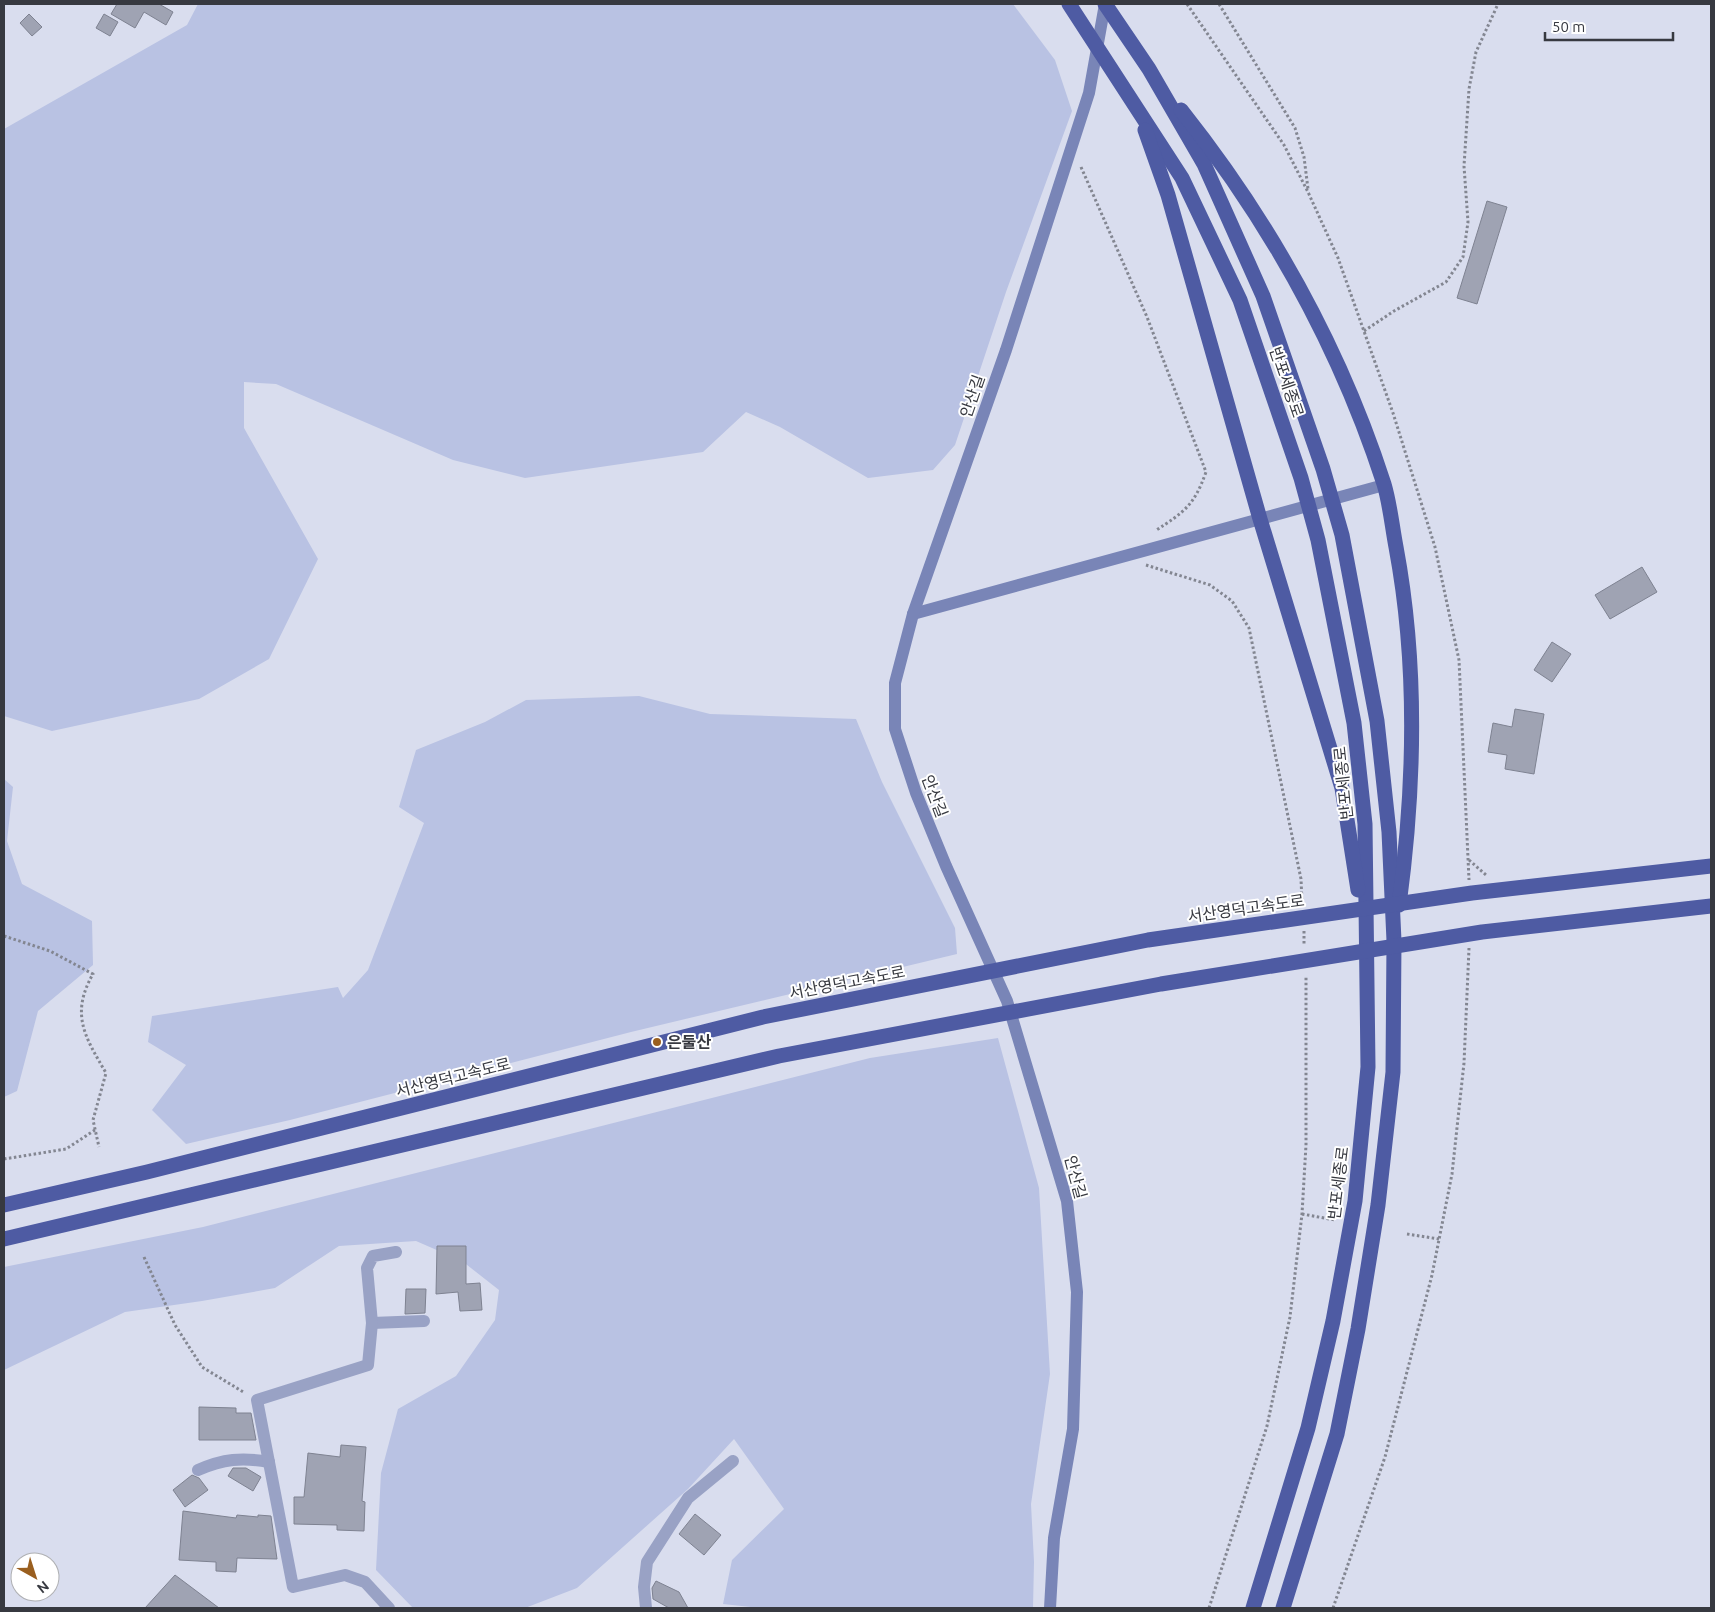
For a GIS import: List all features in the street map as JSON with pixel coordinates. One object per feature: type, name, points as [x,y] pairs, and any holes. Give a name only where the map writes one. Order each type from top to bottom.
[{"type":"highway","name":"반포세종로","points":[[1069,4],[1182,178],[1240,300],[1301,478],[1318,540],[1355,732],[1365,824],[1368,1067],[1355,1201],[1333,1321],[1308,1428],[1253,1608]]},
{"type":"highway","name":"반포세종로","points":[[1105,4],[1149,70],[1204,164],[1263,296],[1323,469],[1342,535],[1377,721],[1389,832],[1394,941],[1393,1072],[1378,1205],[1360,1319],[1337,1434],[1283,1608]]},
{"type":"highway","points":[[1149,70],[1219,158],[1298,283],[1341,373],[1384,486],[1403,585],[1413,709],[1409,834],[1394,941]]},
{"type":"highway","points":[[1136,105],[1168,195],[1260,519],[1342,788],[1365,938]]},
{"type":"highway","name":"서산영덕고속도로","points":[[4,1205],[147,1172],[763,1017],[1148,940],[1472,893],[1711,866]]},
{"type":"highway","points":[[4,1239],[779,1056],[1161,984],[1482,932],[1711,906]]},
{"type":"street","name":"안산길","points":[[1050,1608],[1054,1538],[1073,1429],[1077,1292],[1067,1201],[1007,1001],[946,866],[916,793],[895,729],[895,684],[913,614],[1006,350],[1089,93],[1105,4]]},
{"type":"street","points":[[913,614],[1384,486]]},
{"type":"street","points":[[389,1608],[365,1582],[345,1575],[293,1587],[256,1400],[368,1365],[372,1323],[367,1268],[373,1256],[396,1252]]},
{"type":"street","points":[[372,1323],[424,1321]]},
{"type":"street","points":[[198,1470],[210,1465],[245,1458],[269,1462]]},
{"type":"street","points":[[646,1608],[644,1587],[647,1562],[688,1498],[733,1461]]},
{"type":"path","points":[[1219,4],[1296,128],[1304,157],[1308,192]]},
{"type":"path","points":[[1364,331],[1394,311],[1446,282],[1463,257],[1468,222],[1464,166],[1469,89],[1476,52],[1498,4]]},
{"type":"path","points":[[1072,146],[1147,317],[1206,472],[1198,495],[1184,512],[1150,534]]},
{"type":"path","points":[[1122,557],[1210,585],[1232,601],[1249,628],[1301,879],[1302,907]]},
{"type":"path","points":[[1303,926],[1305,954]]},
{"type":"path","points":[[4,936],[50,950],[93,974],[86,986],[81,1007],[85,1036],[106,1073],[93,1120],[99,1147]]},
{"type":"path","points":[[1209,1608],[1267,1426],[1290,1318],[1302,1214],[1306,1145],[1306,972]]},
{"type":"path","points":[[4,1159],[66,1149],[95,1130]]},
{"type":"path","points":[[1302,1214],[1336,1220]]},
{"type":"path","points":[[1407,1234],[1439,1239]]},
{"type":"path","points":[[144,1257],[175,1325],[202,1367],[256,1400]]},
{"type":"shaded area","points":[[198,4],[1013,4],[1055,60],[1072,111],[1006,292],[955,445],[933,470],[868,478],[780,427],[746,412],[703,452],[525,478],[453,460],[276,384],[244,382],[244,428],[318,559],[269,659],[199,699],[52,731],[4,716],[4,129],[187,25]]},
{"type":"shaded area","points":[[639,696],[710,714],[856,719],[882,782],[955,928],[957,954],[631,1032],[290,1120],[186,1144],[152,1110],[186,1065],[148,1042],[152,1016],[338,987],[343,998],[368,970],[424,823],[399,807],[416,750],[485,722],[526,700]]},
{"type":"shaded area","points":[[4,779],[13,787],[7,841],[22,884],[92,921],[93,965],[38,1011],[17,1091],[4,1097]]},
{"type":"shaded area","points":[[998,1038],[1039,1188],[1050,1374],[1031,1504],[1034,1562],[1033,1608],[760,1608],[723,1604],[732,1560],[784,1509],[734,1439],[688,1489],[577,1588],[525,1608],[413,1608],[376,1570],[381,1473],[398,1409],[456,1376],[495,1320],[499,1290],[462,1261],[416,1241],[339,1246],[275,1288],[125,1312],[4,1370],[4,1267],[203,1227],[870,1058]]},
{"type":"building","points":[[117,4],[159,4],[173,12],[166,25],[144,12],[135,28],[111,14]]},
{"type":"building","points":[[29,14],[42,27],[32,36],[20,23]]},
{"type":"building","points":[[104,14],[118,22],[110,36],[96,28]]},
{"type":"building","points":[[1487,201],[1507,207],[1477,304],[1457,298]]},
{"type":"building","points":[[1642,567],[1657,592],[1610,619],[1595,595]]},
{"type":"building","points":[[1552,642],[1571,654],[1552,682],[1534,670]]},
{"type":"building","points":[[1515,709],[1544,714],[1534,774],[1505,769],[1507,755],[1488,752],[1493,723],[1512,727]]},
{"type":"building","points":[[437,1246],[466,1246],[466,1284],[480,1283],[482,1310],[460,1311],[458,1292],[436,1294]]},
{"type":"building","points":[[406,1289],[426,1289],[425,1313],[405,1314]]},
{"type":"building","points":[[199,1407],[236,1408],[236,1413],[251,1413],[256,1440],[199,1440]]},
{"type":"building","points":[[341,1445],[366,1447],[362,1501],[365,1502],[364,1531],[337,1530],[337,1525],[294,1524],[294,1497],[304,1497],[308,1453],[340,1457]]},
{"type":"building","points":[[233,1468],[246,1468],[261,1477],[253,1491],[228,1476]]},
{"type":"building","points":[[192,1475],[199,1478],[208,1490],[185,1507],[173,1490]]},
{"type":"building","points":[[183,1511],[236,1518],[237,1515],[271,1516],[277,1559],[237,1558],[236,1572],[216,1571],[216,1562],[179,1560]]},
{"type":"building","points":[[695,1514],[721,1535],[704,1555],[679,1534]]},
{"type":"building","points":[[175,1575],[219,1608],[145,1608]]},
{"type":"building","points":[[656,1581],[679,1592],[688,1608],[669,1608],[653,1599],[652,1588]]},
{"type":"place","name":"은둘산","points":[[657,1042]]}]
